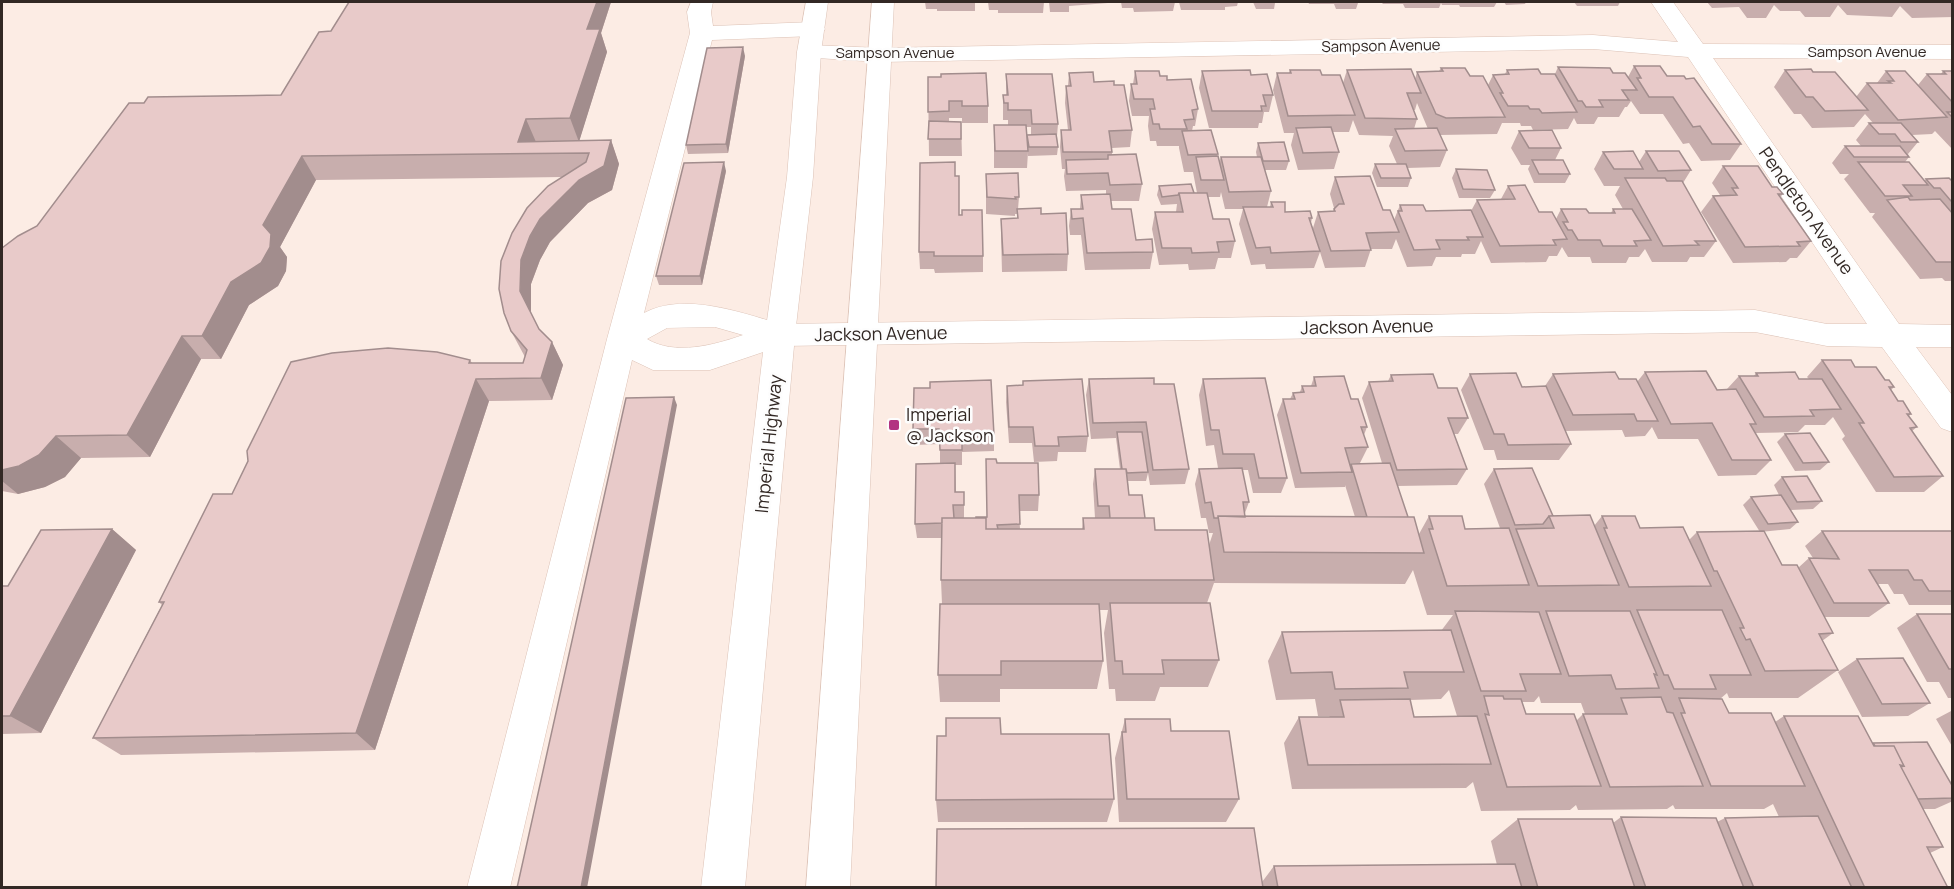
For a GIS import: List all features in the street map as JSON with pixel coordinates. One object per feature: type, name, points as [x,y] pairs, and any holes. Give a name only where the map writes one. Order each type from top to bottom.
[{"type":"street","points":[[488,888],[622,339],[702,33],[699,12],[702,2]]},
{"type":"street","name":"Imperial Highway","points":[[723,888],[780,335],[800,177],[811,40],[817,2]]},
{"type":"street","points":[[828,888],[861,334],[884,2]]},
{"type":"street","name":"Pendleton Avenue","points":[[1662,2],[1891,336],[1953,418]]},
{"type":"street","name":"Sampson Avenue","points":[[702,33],[811,40],[880,55],[1593,42],[1696,51],[1953,52]]},
{"type":"street","points":[[622,339],[662,317],[715,316],[780,335]]},
{"type":"street","name":"Jackson Avenue","points":[[780,335],[1755,321],[1827,335],[1953,336]]},
{"type":"street","points":[[622,339],[653,358],[710,358],[780,335]]},
{"type":"building","points":[[349,2],[597,2],[587,29],[600,29],[570,118],[526,119],[518,142],[611,140],[604,166],[579,180],[540,219],[530,236],[521,260],[520,291],[539,329],[552,342],[541,378],[476,379],[356,733],[93,738],[164,602],[159,602],[213,494],[232,494],[248,461],[247,451],[291,362],[332,353],[388,348],[437,352],[470,360],[469,363],[523,363],[527,350],[511,331],[504,313],[499,289],[501,261],[512,233],[527,208],[548,186],[586,162],[589,153],[302,156],[263,225],[271,234],[270,247],[261,263],[231,282],[202,336],[182,336],[127,435],[56,436],[39,455],[19,466],[2,470],[2,248],[37,226],[129,103],[144,103],[148,97],[281,95],[319,32],[331,31]]},
{"type":"building","points":[[743,47],[726,144],[686,145],[707,48]]},
{"type":"building","points":[[1634,66],[1660,66],[1667,76],[1694,78],[1741,144],[1712,144],[1700,126],[1693,127],[1673,97],[1649,97],[1637,78],[1641,78]]},
{"type":"building","points":[[1558,67],[1610,68],[1613,73],[1625,73],[1637,90],[1622,90],[1629,100],[1599,100],[1603,107],[1586,107],[1582,101],[1578,101]]},
{"type":"building","points":[[1441,68],[1465,68],[1470,76],[1483,76],[1505,117],[1446,118],[1436,114],[1417,72],[1443,71]]},
{"type":"building","points":[[1411,69],[1421,93],[1407,93],[1417,119],[1365,118],[1347,70]]},
{"type":"building","points":[[1538,69],[1541,74],[1555,74],[1577,112],[1542,113],[1539,109],[1530,109],[1528,106],[1508,106],[1493,75],[1509,74],[1507,70]]},
{"type":"building","points":[[1811,69],[1813,72],[1835,72],[1868,110],[1825,111],[1813,97],[1806,97],[1785,70]]},
{"type":"building","points":[[1250,70],[1251,75],[1267,74],[1273,95],[1263,95],[1266,106],[1261,106],[1262,111],[1212,111],[1202,71]]},
{"type":"building","points":[[1290,70],[1320,70],[1322,75],[1340,75],[1355,115],[1288,116],[1277,73],[1291,73]]},
{"type":"building","points":[[1135,71],[1159,71],[1160,76],[1167,76],[1167,80],[1191,79],[1198,109],[1192,110],[1194,119],[1184,120],[1187,129],[1160,129],[1159,124],[1153,124],[1150,109],[1155,109],[1153,99],[1134,99],[1131,84],[1137,84]]},
{"type":"building","points":[[1886,71],[1905,71],[1947,117],[1898,120],[1867,83],[1891,83],[1888,81],[1894,81]]},
{"type":"building","points":[[1943,71],[1953,71],[1953,103],[1927,74],[1946,74]]},
{"type":"building","points":[[1093,72],[1094,82],[1114,81],[1114,85],[1124,85],[1132,130],[1109,131],[1112,152],[1063,152],[1061,130],[1071,130],[1066,86],[1071,86],[1069,73]]},
{"type":"building","points":[[986,73],[988,106],[962,106],[962,101],[949,101],[949,111],[928,112],[928,77],[941,77],[941,74]]},
{"type":"building","points":[[1006,74],[1052,74],[1058,124],[1032,124],[1031,110],[1008,110],[1008,103],[1004,103],[1003,95],[1008,95]]},
{"type":"building","points":[[929,121],[961,122],[961,139],[928,139]]},
{"type":"building","points":[[1869,123],[1901,123],[1918,142],[1901,142],[1895,134],[1879,134]]},
{"type":"building","points":[[994,125],[1026,125],[1028,151],[995,151]]},
{"type":"building","points":[[1331,127],[1339,152],[1303,153],[1296,128]]},
{"type":"building","points":[[1437,128],[1447,150],[1405,151],[1395,129]]},
{"type":"building","points":[[1211,130],[1218,154],[1188,155],[1182,131]]},
{"type":"building","points":[[1552,130],[1561,148],[1529,148],[1519,131]]},
{"type":"building","points":[[1056,134],[1058,147],[1029,147],[1027,135]]},
{"type":"building","points":[[1284,142],[1289,161],[1263,161],[1258,143]]},
{"type":"building","points":[[1845,146],[1900,146],[1909,157],[1854,157]]},
{"type":"building","points":[[1633,151],[1643,169],[1614,169],[1603,152]]},
{"type":"building","points":[[1646,151],[1679,151],[1691,170],[1658,171]]},
{"type":"building","points":[[1136,154],[1142,184],[1110,185],[1108,173],[1067,174],[1066,160],[1108,159],[1108,155]]},
{"type":"building","points":[[1218,156],[1224,180],[1201,180],[1196,157]]},
{"type":"building","points":[[1221,157],[1261,157],[1271,191],[1229,192]]},
{"type":"building","points":[[1532,160],[1563,160],[1570,174],[1539,174]]},
{"type":"building","points":[[724,162],[700,276],[656,276],[684,163]]},
{"type":"building","points":[[955,162],[955,176],[959,176],[959,215],[962,215],[962,210],[982,210],[983,256],[934,256],[934,252],[919,252],[920,163]]},
{"type":"building","points":[[1858,162],[1909,162],[1928,185],[1903,185],[1912,196],[1885,196]]},
{"type":"building","points":[[1375,164],[1406,164],[1411,178],[1381,178]]},
{"type":"building","points":[[1723,166],[1758,166],[1772,187],[1777,187],[1783,194],[1778,194],[1811,241],[1797,242],[1800,246],[1745,247],[1713,196],[1737,195],[1732,188],[1738,188]]},
{"type":"building","points":[[1456,169],[1487,170],[1495,190],[1463,189]]},
{"type":"building","points":[[1018,173],[1019,197],[1015,197],[1016,199],[987,197],[986,174]]},
{"type":"building","points":[[1370,176],[1383,210],[1390,210],[1399,232],[1366,233],[1371,250],[1331,251],[1318,212],[1335,211],[1334,209],[1339,204],[1344,204],[1335,177]]},
{"type":"building","points":[[1625,178],[1665,178],[1667,181],[1682,181],[1716,241],[1695,241],[1699,245],[1663,246]]},
{"type":"building","points":[[1949,178],[1953,182],[1953,201],[1940,188],[1934,188],[1926,179]]},
{"type":"building","points":[[1191,184],[1194,193],[1179,193],[1162,197],[1159,186]]},
{"type":"building","points":[[1525,185],[1539,212],[1552,212],[1567,239],[1553,240],[1556,245],[1500,246],[1477,200],[1515,199],[1508,186]]},
{"type":"building","points":[[1179,193],[1207,193],[1213,219],[1229,219],[1235,241],[1217,242],[1219,252],[1192,253],[1191,248],[1162,248],[1155,212],[1183,212]]},
{"type":"building","points":[[1110,194],[1112,209],[1131,209],[1136,240],[1152,239],[1153,252],[1087,253],[1083,218],[1072,219],[1071,209],[1083,209],[1081,195]]},
{"type":"building","points":[[1908,197],[1910,200],[1940,199],[1953,214],[1953,262],[1936,262],[1887,200]]},
{"type":"building","points":[[1271,202],[1285,202],[1285,212],[1310,211],[1312,218],[1309,218],[1320,251],[1271,253],[1270,247],[1256,248],[1243,207],[1273,207]]},
{"type":"building","points":[[1400,205],[1423,205],[1426,211],[1471,210],[1483,237],[1467,237],[1469,240],[1436,240],[1440,249],[1414,250],[1398,211],[1402,211]]},
{"type":"building","points":[[1041,208],[1041,214],[1066,213],[1068,254],[1003,255],[1001,219],[1018,218],[1017,209]]},
{"type":"building","points":[[1561,209],[1586,209],[1589,213],[1615,213],[1613,209],[1632,209],[1651,240],[1634,241],[1637,246],[1603,246],[1600,240],[1578,240],[1563,222],[1568,222]]},
{"type":"building","points":[[1822,360],[1851,360],[1855,367],[1876,367],[1885,380],[1889,380],[1894,387],[1889,387],[1898,401],[1903,401],[1911,414],[1907,414],[1917,427],[1910,428],[1943,476],[1894,477],[1859,423],[1864,423]]},
{"type":"building","points":[[1706,371],[1717,390],[1736,389],[1756,424],[1750,424],[1771,460],[1732,460],[1712,423],[1671,424],[1645,372]]},
{"type":"building","points":[[1615,372],[1619,379],[1636,379],[1658,421],[1637,421],[1634,414],[1573,415],[1553,374]]},
{"type":"building","points":[[1795,372],[1799,379],[1822,379],[1841,409],[1810,410],[1814,416],[1764,417],[1739,376]]},
{"type":"building","points":[[1516,373],[1522,387],[1546,386],[1571,444],[1508,445],[1504,434],[1494,434],[1470,374]]},
{"type":"building","points":[[1433,374],[1438,388],[1457,388],[1468,418],[1448,418],[1467,469],[1397,470],[1369,382],[1393,381],[1391,375]]},
{"type":"building","points":[[1344,376],[1351,399],[1358,399],[1367,427],[1361,427],[1368,447],[1345,448],[1352,472],[1301,473],[1283,399],[1295,399],[1293,393],[1304,392],[1302,386],[1316,386],[1314,377]]},
{"type":"building","points":[[1154,378],[1154,384],[1174,384],[1189,469],[1153,470],[1146,422],[1093,423],[1089,379]]},
{"type":"building","points":[[1265,378],[1287,478],[1259,478],[1254,454],[1223,454],[1219,430],[1211,430],[1203,379]]},
{"type":"building","points":[[1082,379],[1088,436],[1058,437],[1059,446],[1035,446],[1033,427],[1009,427],[1007,386],[1023,385],[1023,381]]},
{"type":"building","points":[[991,380],[994,435],[962,436],[962,450],[940,450],[939,429],[913,429],[914,388],[930,388],[930,382]]},
{"type":"building","points":[[674,397],[581,888],[517,888],[626,398]]},
{"type":"building","points":[[1117,432],[1142,432],[1148,472],[1127,473],[1126,469],[1122,469]]},
{"type":"building","points":[[1810,433],[1829,462],[1803,463],[1785,434]]},
{"type":"building","points":[[986,459],[996,459],[997,463],[1038,463],[1039,495],[1019,495],[1020,524],[997,525],[998,529],[986,529],[986,518],[976,518],[987,517]]},
{"type":"building","points":[[955,463],[955,492],[964,492],[964,505],[953,505],[954,518],[942,518],[942,523],[915,524],[916,464]]},
{"type":"building","points":[[1390,463],[1408,517],[1367,517],[1351,464]]},
{"type":"building","points":[[1242,468],[1249,502],[1243,502],[1245,517],[1218,516],[1214,518],[1211,502],[1205,503],[1199,469]]},
{"type":"building","points":[[1532,468],[1553,516],[1549,516],[1543,524],[1515,525],[1494,469]]},
{"type":"building","points":[[1095,469],[1126,469],[1129,495],[1142,495],[1145,518],[1110,518],[1109,506],[1098,506]]},
{"type":"building","points":[[1807,476],[1822,501],[1797,502],[1782,477]]},
{"type":"building","points":[[1781,495],[1798,522],[1768,524],[1751,497]]},
{"type":"building","points":[[1590,515],[1619,585],[1538,586],[1516,529],[1554,528],[1549,516]]},
{"type":"building","points":[[1218,516],[1414,517],[1424,553],[1224,552]]},
{"type":"building","points":[[1429,516],[1462,516],[1465,529],[1509,528],[1529,585],[1447,586],[1429,529],[1433,529]]},
{"type":"building","points":[[1602,516],[1635,516],[1640,528],[1683,527],[1711,586],[1629,587],[1604,528],[1607,528]]},
{"type":"building","points":[[942,518],[986,518],[986,529],[1084,529],[1083,518],[1154,518],[1155,530],[1207,530],[1214,580],[941,580]]},
{"type":"building","points":[[112,529],[10,716],[2,716],[2,586],[8,586],[41,530]]},
{"type":"building","points":[[1764,531],[1782,565],[1797,565],[1833,633],[1819,634],[1838,670],[1765,671],[1750,639],[1746,640],[1740,628],[1744,628],[1717,571],[1714,571],[1697,532]]},
{"type":"building","points":[[1822,531],[1953,531],[1953,591],[1929,591],[1922,580],[1914,580],[1908,570],[1869,570],[1889,603],[1834,603],[1809,558],[1839,559]]},
{"type":"building","points":[[1110,603],[1210,603],[1219,660],[1162,660],[1164,674],[1123,674],[1122,661],[1115,661]]},
{"type":"building","points":[[940,604],[1099,604],[1103,661],[1001,661],[1001,675],[938,675]]},
{"type":"building","points":[[1637,610],[1722,610],[1751,675],[1710,675],[1716,689],[1674,689],[1668,675],[1664,675]]},
{"type":"building","points":[[1455,611],[1539,612],[1561,674],[1520,674],[1526,691],[1481,691]]},
{"type":"building","points":[[1546,611],[1630,611],[1657,675],[1654,674],[1659,688],[1616,689],[1611,675],[1569,676]]},
{"type":"building","points":[[1917,614],[1953,614],[1953,669],[1949,669]]},
{"type":"building","points":[[1451,630],[1464,672],[1404,672],[1408,688],[1335,689],[1332,672],[1291,673],[1282,632]]},
{"type":"building","points":[[1903,658],[1930,703],[1882,704],[1857,659]]},
{"type":"building","points":[[1484,696],[1521,699],[1526,714],[1574,714],[1601,786],[1507,787],[1485,714],[1489,715]]},
{"type":"building","points":[[1661,697],[1667,712],[1673,713],[1703,786],[1610,787],[1583,714],[1627,714],[1621,698]]},
{"type":"building","points":[[1679,698],[1722,699],[1729,713],[1771,713],[1805,786],[1711,786],[1681,713],[1685,713]]},
{"type":"building","points":[[1410,699],[1414,717],[1477,716],[1491,764],[1308,765],[1299,717],[1344,717],[1340,700]]},
{"type":"building","points":[[1784,716],[1858,716],[1874,746],[1894,746],[1904,766],[1900,765],[1943,847],[1927,847],[1948,888],[1865,888]]},
{"type":"building","points":[[946,718],[1000,718],[1001,734],[1109,734],[1114,799],[936,800],[937,736],[946,736]]},
{"type":"building","points":[[1125,719],[1170,719],[1171,731],[1229,731],[1239,799],[1127,799],[1122,732],[1126,732]]},
{"type":"building","points":[[1927,742],[1953,787],[1953,798],[1918,799],[1901,767],[1904,766],[1894,746],[1875,746],[1873,743]]},
{"type":"building","points":[[1818,816],[1852,888],[1754,888],[1725,818]]},
{"type":"building","points":[[1621,817],[1716,818],[1744,888],[1646,888]]},
{"type":"building","points":[[1518,819],[1612,819],[1635,888],[1538,888]]},
{"type":"building","points":[[1254,828],[1263,888],[936,888],[937,829]]},
{"type":"building","points":[[1515,864],[1522,888],[1278,888],[1274,866]]},
{"type":"place","name":"Imperial @ Jackson","points":[[894,425]]}]
